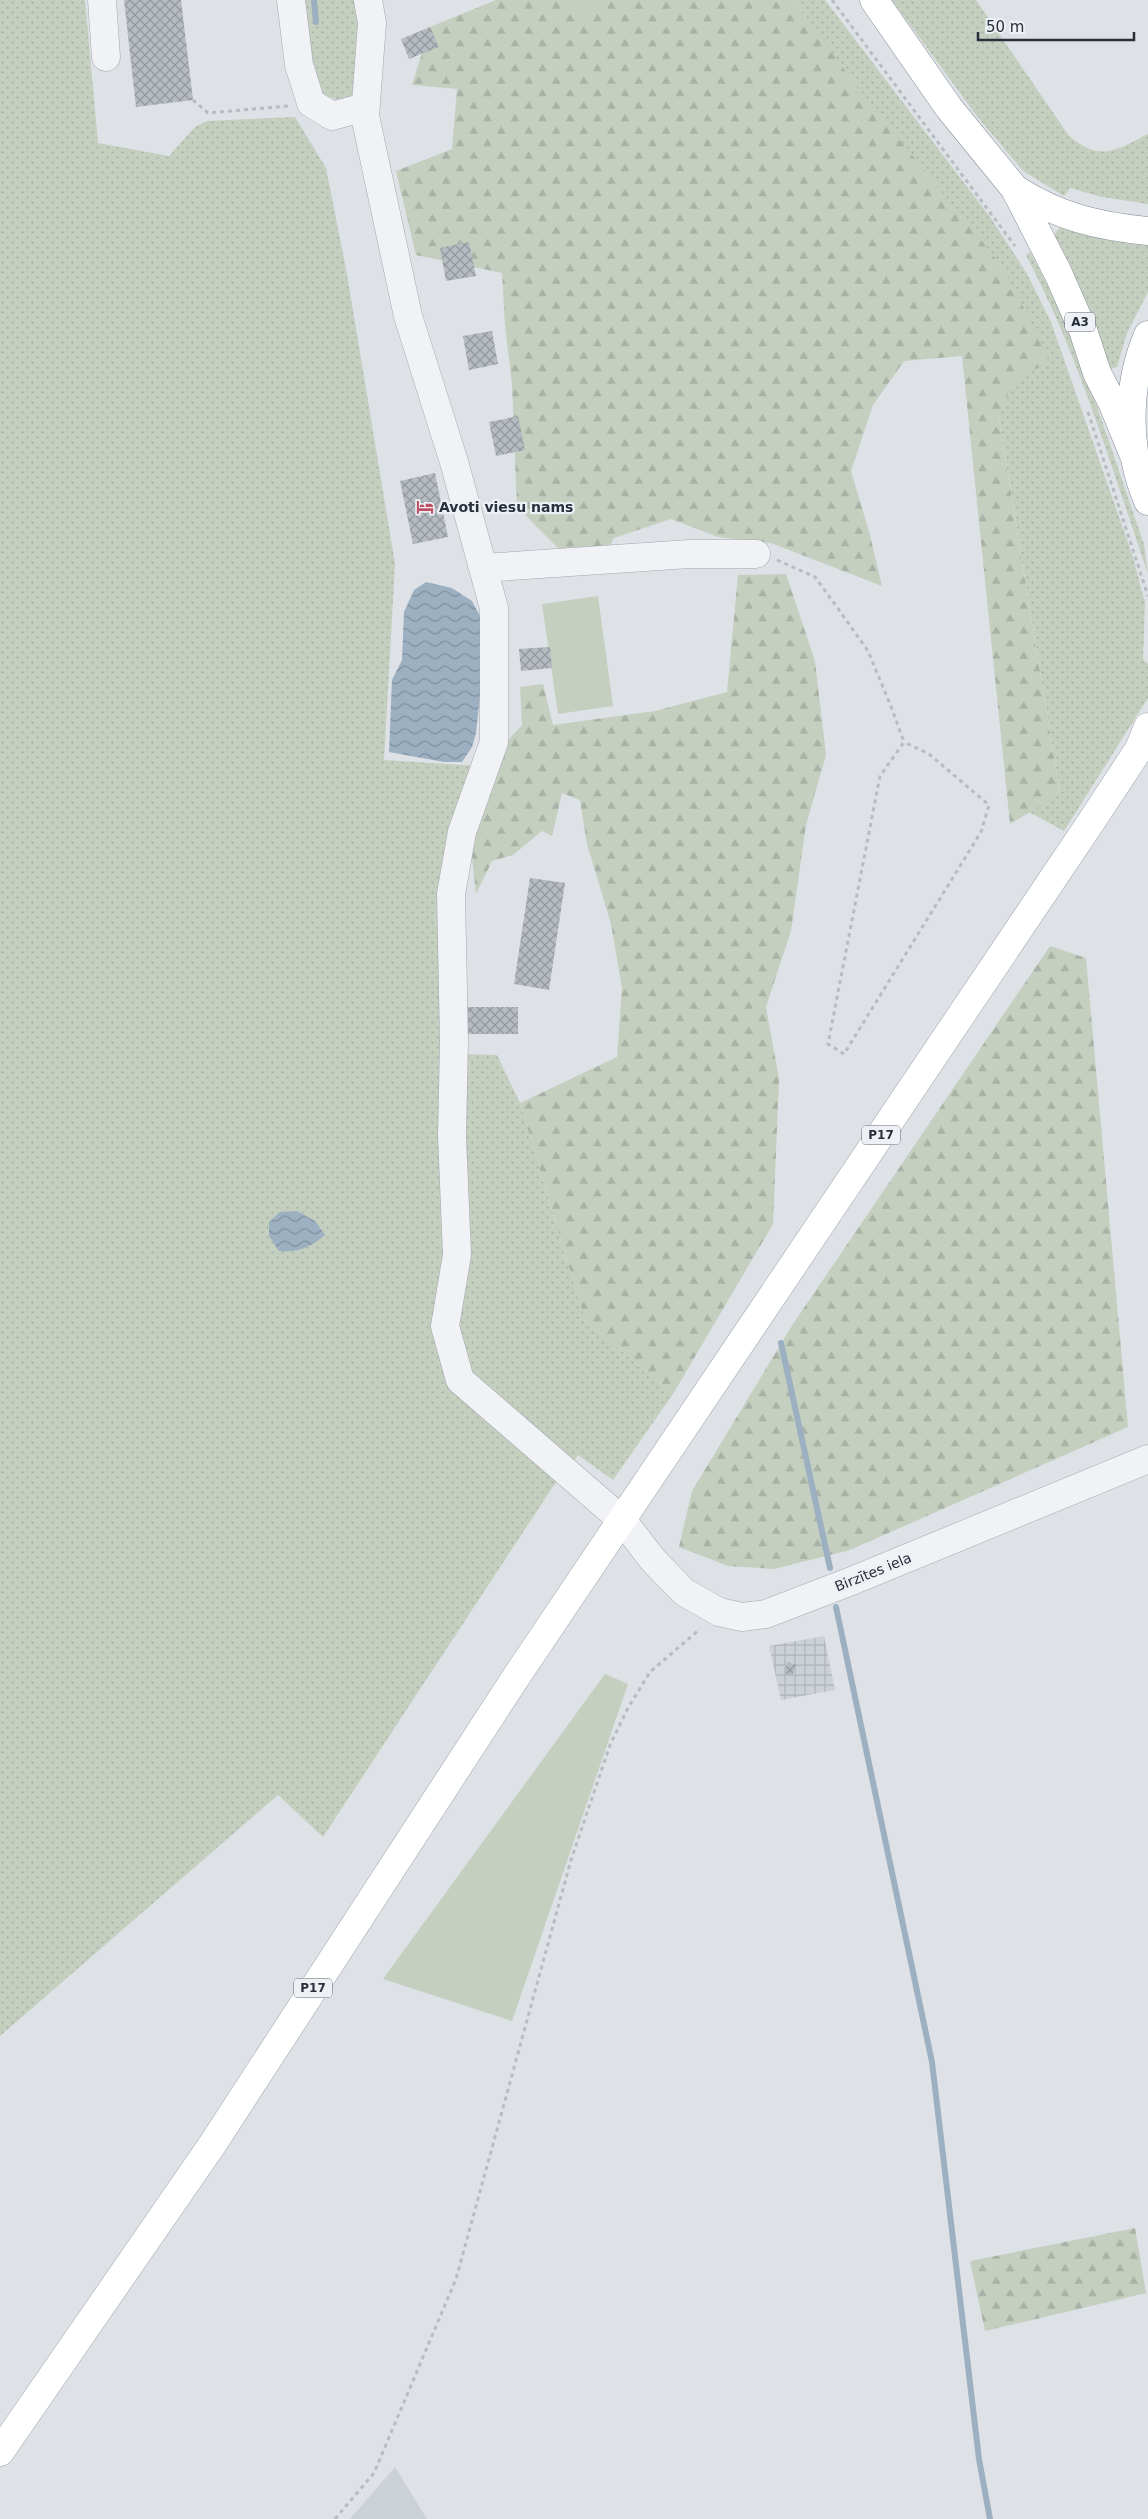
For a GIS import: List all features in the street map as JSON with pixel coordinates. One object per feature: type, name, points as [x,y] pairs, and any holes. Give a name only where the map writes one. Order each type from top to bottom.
[{"type":"main road","name":"A3","points":[[874,0],[950,108],[1015,189],[1083,330],[1097,373],[1112,402],[1135,458],[1148,501]]},
{"type":"main road","name":"A3","points":[[1015,189],[1040,205],[1092,224],[1148,231]]},
{"type":"main road","name":"A3","points":[[1135,458],[1132,400],[1136,372],[1148,335]]},
{"type":"main road","name":"P17","points":[[0,2452],[212,2145],[409,1839],[1145,738]]},
{"type":"street","points":[[102,0],[106,57]]},
{"type":"street","points":[[291,0],[299,66],[311,103],[332,116],[365,107]]},
{"type":"street","name":"Birzītes iela","points":[[370,11],[364,116],[408,316],[454,462],[494,608],[494,742],[462,832],[451,894],[454,1042],[452,1136],[456,1255],[446,1326],[460,1380],[623,1521],[653,1560],[684,1592],[719,1612],[742,1617],[766,1614],[1148,1459]]},
{"type":"street","points":[[483,568],[690,554],[756,554]]},
{"type":"path","points":[[832,0],[1020,252]]},
{"type":"path","points":[[192,100],[208,113],[311,103]]},
{"type":"path","points":[[1086,407],[1148,596]]},
{"type":"path","points":[[756,554],[786,562],[815,577],[868,651],[904,742],[929,754],[989,805],[982,832],[844,1054],[828,1044],[880,776],[904,742]]},
{"type":"path","points":[[334,2519],[374,2473],[456,2279],[571,1860],[610,1745],[628,1708],[650,1672],[719,1612]]},
{"type":"shaded area","points":[[824,1636],[835,1690],[781,1700],[769,1646]]},
{"type":"shaded area","points":[[395,2467],[427,2519],[350,2519]]},
{"type":"green space","points":[[0,0],[85,0],[98,143],[169,156],[195,127],[207,121],[295,117],[326,168],[347,274],[395,564],[384,760],[480,766],[444,871],[459,1054],[497,1055],[520,1103],[585,1320],[673,1394],[613,1480],[578,1455],[552,1488],[323,1837],[278,1795],[0,2036]]},
{"type":"green space","points":[[303,0],[357,0],[365,47],[363,90],[351,100],[337,100],[324,95],[314,85]]},
{"type":"green space","points":[[496,0],[793,0],[858,88],[1004,269],[1050,360],[1013,383],[998,414],[1060,794],[1010,824],[962,356],[904,361],[873,405],[851,471],[870,535],[882,586],[771,543],[718,537],[671,519],[614,538],[595,573],[564,554],[517,507],[512,384],[505,325],[502,273],[416,255],[396,171],[452,149],[457,89],[412,85],[430,27]]},
{"type":"green space","points":[[568,0],[604,0],[589,20]]},
{"type":"green space","points":[[793,0],[825,0],[990,217],[1026,272],[1051,322],[1133,557],[1145,603],[1143,659],[1148,664],[1148,698],[1064,831],[1029,812],[1060,793],[998,413],[1013,383],[1050,359]]},
{"type":"green space","points":[[892,0],[976,0],[1069,136],[1080,144],[1090,149],[1108,151],[1117,149],[1148,134],[1148,204],[1102,197],[1070,188],[1064,196],[1023,171],[976,115]]},
{"type":"green space","points":[[1061,226],[1095,237],[1148,244],[1148,292],[1127,333],[1117,367],[1111,369],[1094,323],[1053,236]]},
{"type":"green space","points":[[1030,252],[1064,322],[1093,395],[1144,544],[1148,574],[1078,372],[1045,293],[1026,255]]},
{"type":"green space","points":[[786,574],[815,661],[826,755],[806,825],[791,931],[766,1007],[779,1079],[773,1224],[673,1394],[585,1320],[520,1103],[617,1057],[622,988],[611,924],[587,844],[580,800],[562,793],[552,836],[542,831],[513,855],[492,861],[476,894],[471,846],[501,748],[522,725],[520,687],[543,684],[553,725],[655,711],[727,692],[738,575]]},
{"type":"green space","points":[[598,596],[613,706],[558,714],[542,604]]},
{"type":"green space","points":[[1050,946],[1086,958],[1128,1427],[850,1550],[774,1569],[728,1566],[679,1547],[692,1491],[793,1324]]},
{"type":"green space","points":[[605,1674],[628,1684],[512,2021],[383,1979]]},
{"type":"green space","points":[[1135,2228],[1146,2293],[985,2331],[970,2261]]},
{"type":"water","points":[[426,582],[452,588],[472,601],[481,618],[480,695],[476,733],[472,747],[462,762],[444,762],[389,752],[392,680],[402,660],[404,612],[414,590]]},
{"type":"water","points":[[297,1211],[315,1221],[325,1235],[315,1243],[304,1248],[292,1251],[279,1251],[269,1236],[269,1222],[280,1212]]},
{"type":"building","points":[[124,0],[181,0],[193,100],[136,107]]},
{"type":"building","points":[[430,27],[439,47],[409,59],[401,39]]},
{"type":"building","points":[[469,242],[476,276],[446,281],[440,248]]},
{"type":"building","points":[[492,331],[498,364],[469,370],[463,336]]},
{"type":"building","points":[[518,416],[525,450],[496,456],[489,422]]},
{"type":"building","points":[[435,473],[448,537],[413,544],[400,481]]},
{"type":"building","points":[[550,647],[552,668],[521,671],[519,649]]},
{"type":"building","points":[[530,878],[565,883],[549,990],[514,984]]},
{"type":"building","points":[[460,1007],[518,1007],[518,1034],[460,1034]]},
{"type":"building","points":[[788,1662],[796,1665],[792,1676],[784,1673]]},
{"type":"waterway","points":[[314,0],[316,22]]},
{"type":"waterway","points":[[781,1343],[830,1568]]},
{"type":"waterway","points":[[836,1607],[932,2062],[979,2459],[990,2519]]},
{"type":"place","name":"Avoti viesu nams","points":[[425,507]]}]
